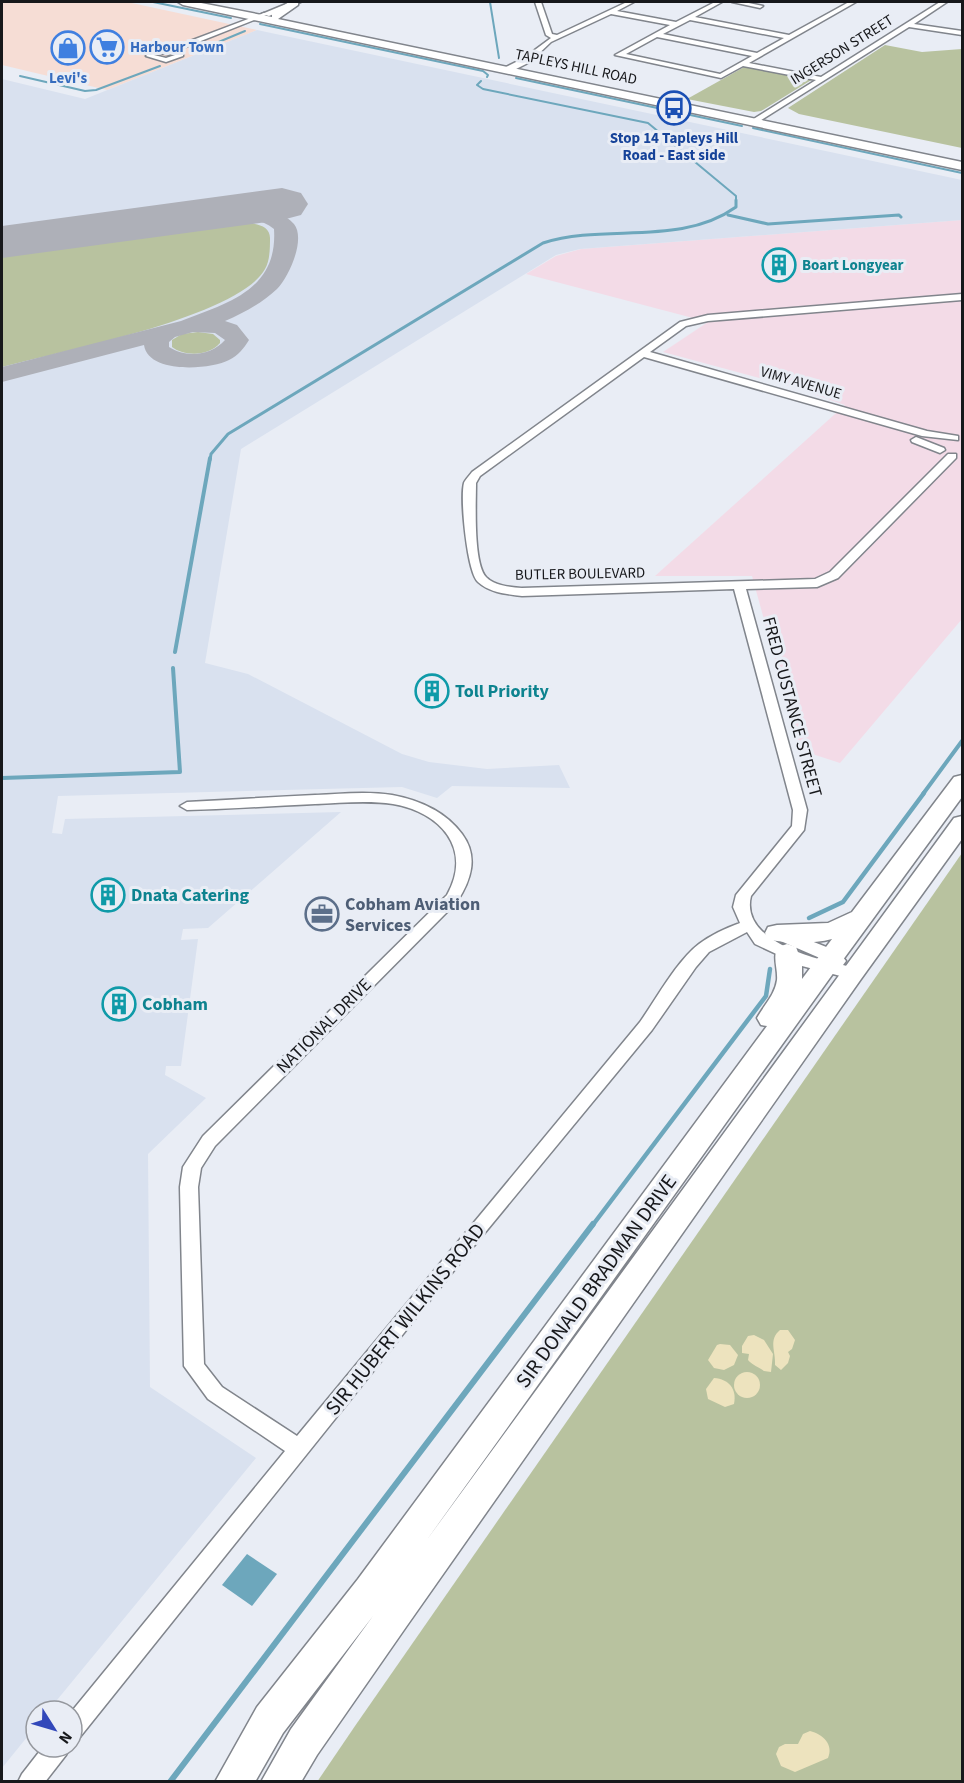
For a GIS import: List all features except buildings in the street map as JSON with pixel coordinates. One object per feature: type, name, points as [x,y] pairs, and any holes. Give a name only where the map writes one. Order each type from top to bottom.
[{"type":"main road","name":"TAPLEYS HILL ROAD","points":[[183,2],[485,60],[963,166]]},
{"type":"main road","name":"TAPLEYS HILL ROAD","points":[[207,2],[295,25],[511,67],[963,161]]},
{"type":"main road","points":[[229,27],[295,2]]},
{"type":"main road","points":[[485,60],[529,56],[530,66],[542,72]]},
{"type":"main road","name":"SIR DONALD BRADMAN DRIVE","points":[[280,1782],[304,1742],[836,966],[861,918],[963,782]]},
{"type":"main road","name":"SIR DONALD BRADMAN DRIVE","points":[[234,1782],[270,1720],[370,1591],[741,1082],[836,966],[963,824]]},
{"type":"main road","points":[[741,1082],[743,1052],[785,999],[792,972],[782,943],[840,931],[861,918]]},
{"type":"street","points":[[538,2],[549,35],[557,37]]},
{"type":"street","points":[[511,67],[557,37],[631,2]]},
{"type":"street","points":[[719,2],[619,55],[721,76],[853,2]]},
{"type":"street","points":[[735,2],[760,6]]},
{"type":"street","name":"INGERSON STREET","points":[[758,120],[941,2]]},
{"type":"street","points":[[609,12],[676,24]]},
{"type":"street","points":[[229,27],[172,50],[156,51],[150,56],[159,60],[179,57],[180,53],[259,15]]},
{"type":"street","points":[[688,18],[789,37]]},
{"type":"street","points":[[907,26],[963,33]]},
{"type":"street","points":[[655,35],[758,55]]},
{"type":"street","points":[[172,50],[180,53]]},
{"type":"street","points":[[742,64],[822,80]]},
{"type":"street","name":"BUTLER BOULEVARD","points":[[957,457],[834,575],[817,583],[522,592],[503,590],[488,584],[475,569],[470,483],[476,474],[683,324],[693,321],[963,297]]},
{"type":"street","name":"VIMY AVENUE","points":[[642,353],[926,434],[958,438]]},
{"type":"street","name":"VIMY AVENUE","points":[[632,360],[919,440],[957,457]]},
{"type":"street","points":[[940,450],[938,447],[941,442],[958,438]]},
{"type":"street","name":"FRED CUSTANCE STREET","points":[[740,587],[800,810],[799,827],[744,895],[741,907],[750,924]]},
{"type":"street","name":"NATIONAL DRIVE","points":[[187,806],[334,799],[391,800],[416,807],[439,818],[456,835],[464,854],[463,877],[452,898],[209,1141],[192,1167],[189,1187],[194,1366],[215,1393],[299,1449]]},
{"type":"street","points":[[750,924],[760,940],[782,943],[836,966]]},
{"type":"street","points":[[750,924],[782,943],[836,966]]},
{"type":"street","name":"SIR HUBERT WILKINS ROAD","points":[[84,1714],[605,1072],[646,1026],[690,963],[704,948],[750,924]]},
{"type":"street","points":[[30,1782],[48,1759]]},
{"type":"shaded area","name":"Harbour Town","points":[[2,2],[127,2],[257,30],[107,90],[2,65]]},
{"type":"shaded area","points":[[257,30],[962,180],[962,220],[580,249],[556,255],[241,449],[205,663],[248,674],[402,754],[429,762],[487,769],[559,765],[570,788],[452,786],[437,798],[402,787],[58,796],[52,833],[62,834],[65,819],[341,812],[208,928],[183,929],[181,940],[198,939],[181,1066],[166,1066],[165,1075],[206,1098],[148,1154],[150,1387],[256,1458],[58,1699],[24,1699],[24,1741],[2,1768],[2,79],[85,99]]},
{"type":"shaded area","points":[[962,220],[962,619],[840,763],[800,750],[752,576],[655,576],[845,405],[793,387],[663,352],[708,322],[526,274],[556,256],[581,249]]},
{"type":"green space","points":[[885,45],[922,52],[962,49],[962,148],[799,114],[788,108]]},
{"type":"green space","points":[[746,66],[813,79],[761,111],[754,112],[687,99]]},
{"type":"green space","points":[[232,222],[255,224],[266,228],[269,232],[270,250],[267,266],[248,286],[221,302],[185,317],[103,342],[2,367],[2,253]]},
{"type":"green space","points":[[198,332],[213,334],[220,340],[220,343],[210,351],[197,354],[190,354],[172,347],[172,340],[182,334]]},
{"type":"green space","points":[[962,853],[962,1781],[317,1782],[355,1726]]},
{"type":"sand","points":[[780,1330],[788,1330],[795,1340],[792,1349],[788,1352],[790,1356],[788,1363],[781,1370],[775,1365],[773,1346],[774,1338]]},
{"type":"sand","points":[[754,1335],[764,1340],[773,1354],[771,1372],[764,1371],[753,1364],[748,1360],[749,1354],[742,1353],[742,1346],[748,1336]]},
{"type":"sand","points":[[720,1344],[730,1345],[738,1355],[734,1365],[724,1370],[714,1368],[708,1360]]},
{"type":"sand","points":[[747,1372],[757,1375],[760,1385],[757,1395],[747,1398],[737,1395],[734,1385],[737,1375]]},
{"type":"sand","points":[[714,1378],[724,1380],[731,1386],[735,1399],[734,1404],[725,1407],[708,1399],[706,1389]]},
{"type":"sand","points":[[810,1731],[826,1741],[830,1749],[828,1758],[795,1772],[781,1766],[776,1754],[779,1747],[785,1744],[798,1744],[803,1734]]},
{"type":"water","points":[[247,1554],[277,1574],[252,1606],[222,1585]]},
{"type":"waterway","points":[[153,2],[231,18]]},
{"type":"waterway","points":[[490,2],[499,58]]},
{"type":"waterway","points":[[260,24],[483,71],[488,75],[487,77]]},
{"type":"waterway","points":[[197,51],[245,31]]},
{"type":"waterway","points":[[20,76],[85,91],[96,90],[160,66]]},
{"type":"waterway","points":[[516,78],[742,126]]},
{"type":"waterway","points":[[210,460],[211,454],[228,434],[543,243],[567,237],[667,231],[691,227],[714,219],[736,207],[736,196],[648,123],[483,89],[477,85],[481,81]]},
{"type":"waterway","points":[[753,128],[962,173]]},
{"type":"waterway","points":[[728,215],[768,224],[899,215],[901,217]]},
{"type":"waterway","points":[[175,652],[210,458]]},
{"type":"waterway","points":[[2,778],[180,772],[173,668]]},
{"type":"waterway","points":[[923,794],[962,741]]},
{"type":"waterway","points":[[809,918],[843,902],[924,793]]},
{"type":"waterway","points":[[592,1226],[766,996],[770,969]]},
{"type":"waterway","points":[[170,1782],[593,1224]]},
{"type":"taxiway","points":[[191,325],[215,317],[254,296],[275,277],[285,250],[285,227],[278,221],[251,213],[213,214]]},
{"type":"taxiway","points":[[166,332],[158,339],[157,350],[176,359],[188,361],[211,359],[231,348],[237,340],[234,334],[223,328],[191,325]]},
{"type":"taxiway","points":[[166,332],[191,325]]},
{"type":"taxiway","points":[[2,375],[166,332]]},
{"type":"runway","points":[[2,242],[282,204]]},
{"type":"place","name":"Harbour Town","points":[[107,47]]},
{"type":"place","name":"Levi's","points":[[68,48]]},
{"type":"place","name":"Stop 14 Tapleys Hill Road - East side","points":[[674,108]]},
{"type":"place","name":"Boart Longyear","points":[[779,265]]},
{"type":"place","name":"Toll Priority","points":[[432,691]]},
{"type":"place","name":"Dnata Catering","points":[[108,895]]},
{"type":"place","name":"Cobham Aviation Services","points":[[322,914]]},
{"type":"place","name":"Cobham","points":[[119,1004]]}]
